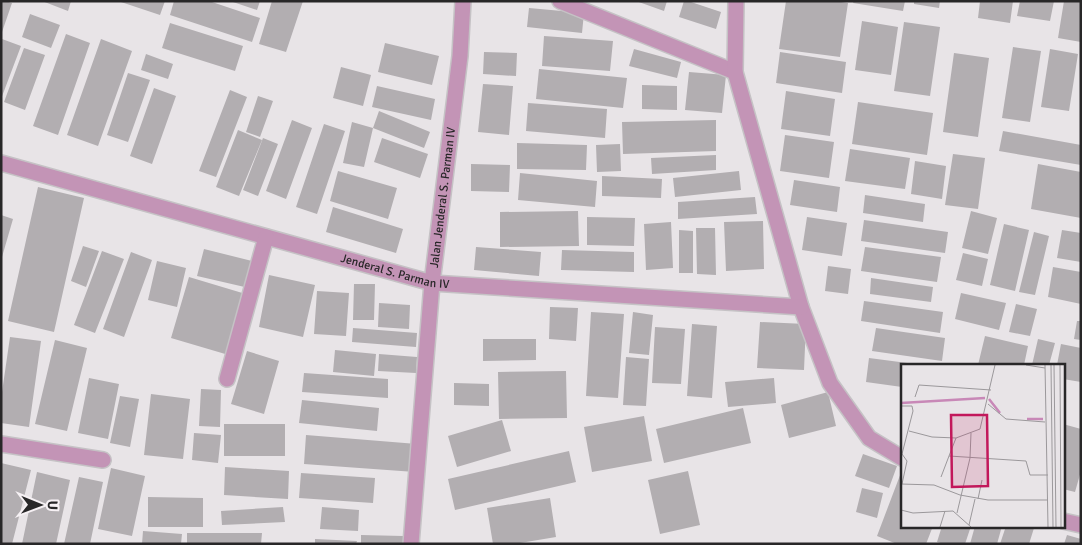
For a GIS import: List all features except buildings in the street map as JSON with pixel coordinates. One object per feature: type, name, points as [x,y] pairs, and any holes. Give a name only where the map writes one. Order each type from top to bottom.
[{"type":"street","name":"Jalan Jenderal S. Parman IV","points":[[411,544],[432,283],[460,56],[463,1]]},
{"type":"street","points":[[560,1],[735,72]]},
{"type":"street","points":[[736,1],[735,72],[802,307],[830,382],[869,438],[901,457]]},
{"type":"street","name":"Jenderal S. Parman IV","points":[[1,163],[432,283],[802,307]]},
{"type":"street","points":[[227,379],[266,237]]},
{"type":"street","points":[[1,444],[102,460]]},
{"type":"street","points":[[1064,521],[1081,525]]}]
